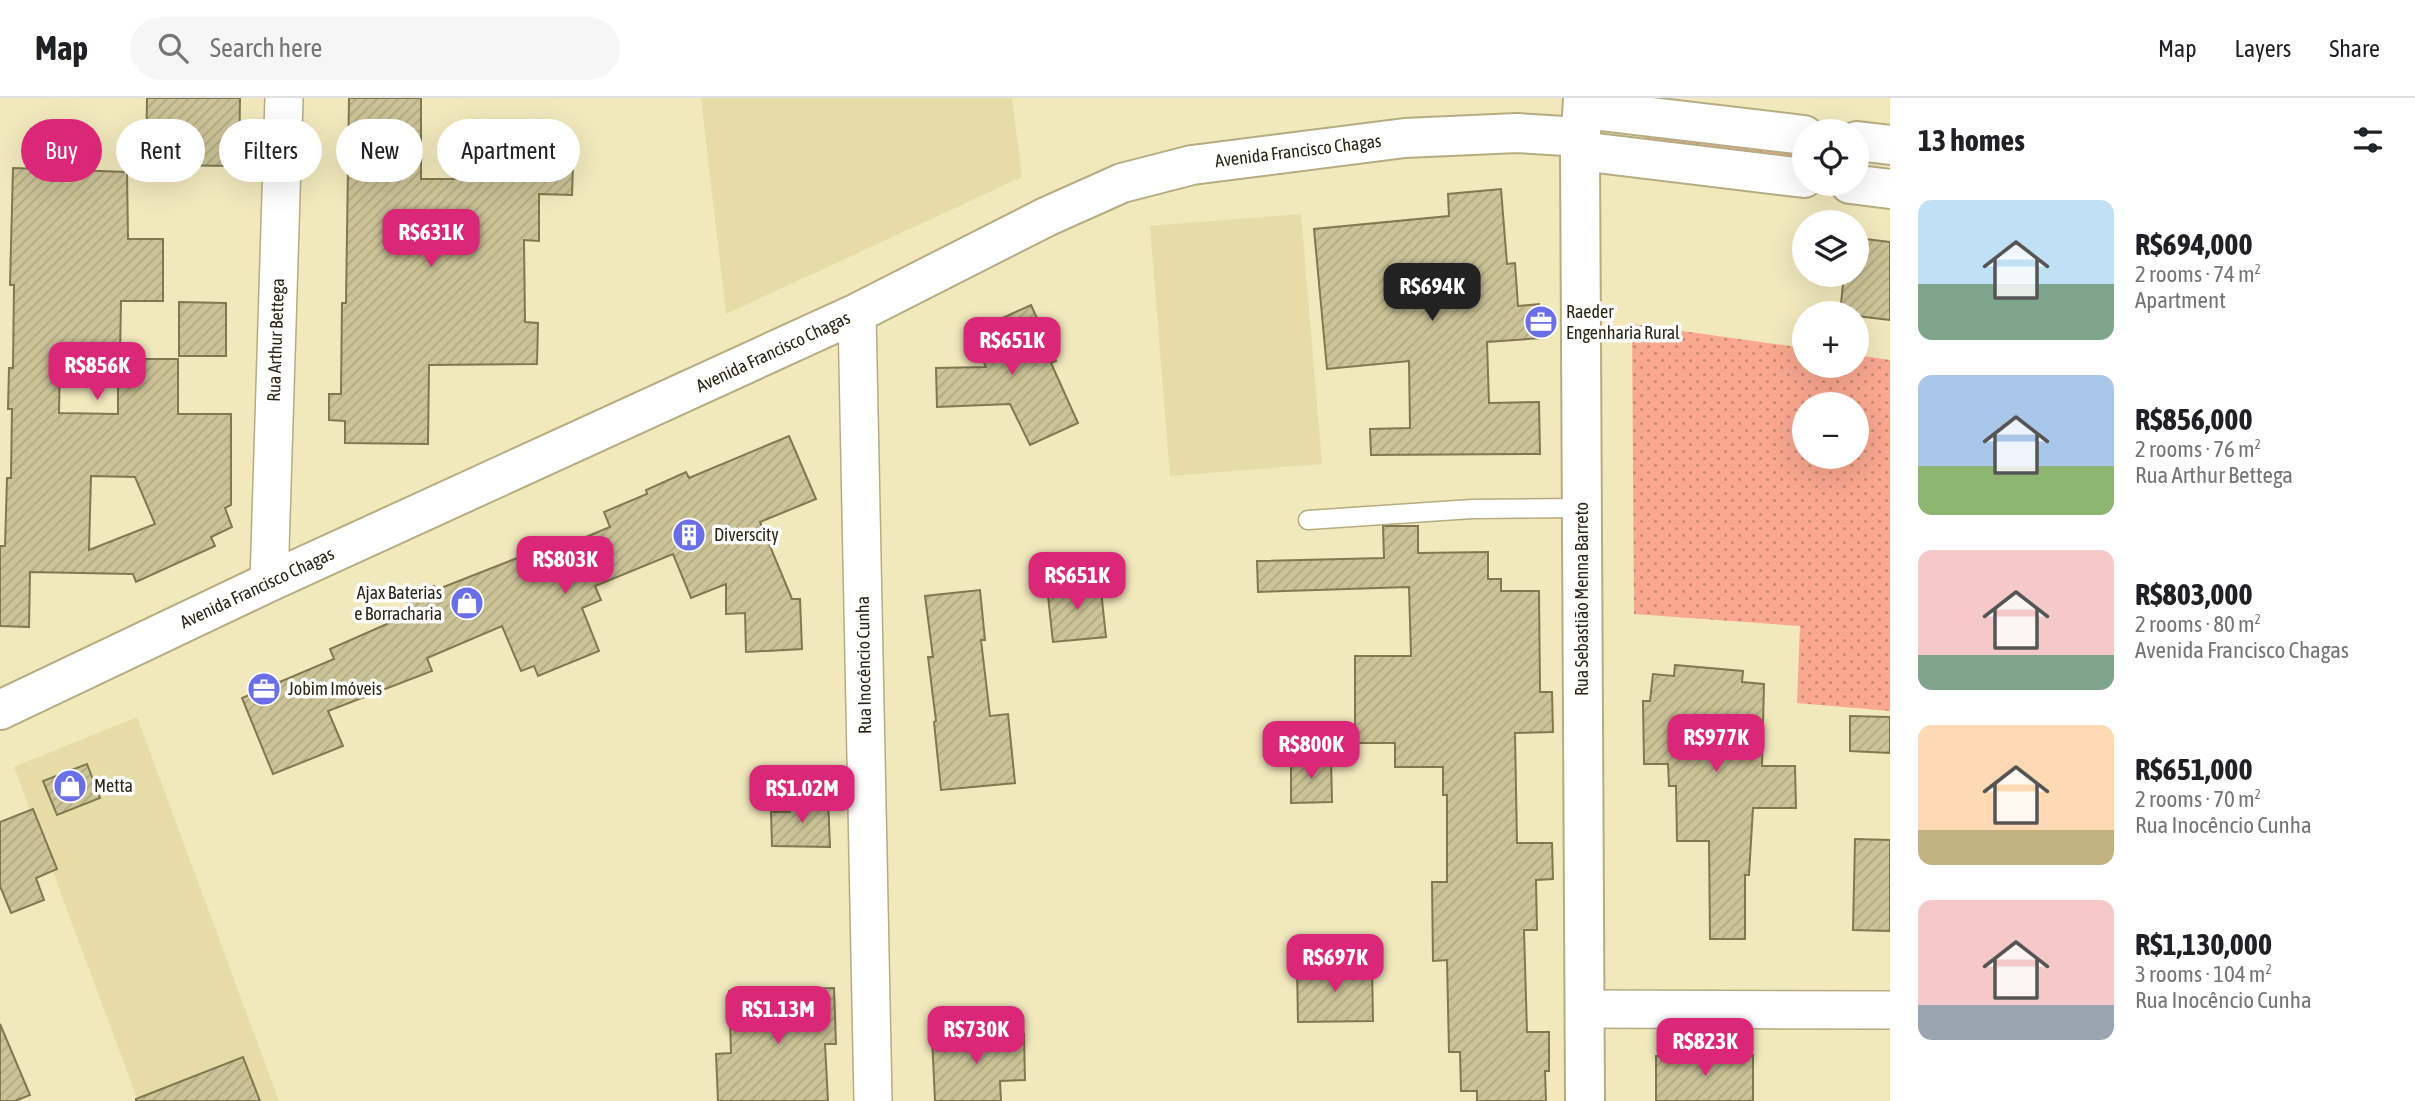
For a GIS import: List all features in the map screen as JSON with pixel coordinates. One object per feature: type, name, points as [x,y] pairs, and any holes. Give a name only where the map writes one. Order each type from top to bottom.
[{"type":"main road","name":"Avenida Francisco Chagas","points":[[0,710],[269,582],[857,313],[1059,211],[1122,183],[1192,165],[1405,138],[1517,133],[1582,124],[1792,134]]},
{"type":"main road","name":"Avenida Francisco Chagas","points":[[1582,124],[1792,175]]},
{"type":"main road","name":"Rua Sebastião Menna Barreto","points":[[1582,124],[1581,508],[1585,1101]]},
{"type":"main road","points":[[1869,142],[1890,145]]},
{"type":"main road","points":[[1869,186],[1890,188]]},
{"type":"street","name":"Rua Arthur Bettega","points":[[269,582],[284,98]]},
{"type":"street","name":"Rua Inocêncio Cunha","points":[[857,313],[873,1101]]},
{"type":"street","points":[[1585,1009],[1890,1010]]},
{"type":"lane","points":[[1307,520],[1472,509],[1581,508]]},
{"type":"shaded area","points":[[701,98],[1012,98],[1022,177],[726,314]]},
{"type":"shaded area","points":[[1645,130],[1792,148],[1792,166],[1643,148]]},
{"type":"shaded area","points":[[1301,214],[1322,464],[1170,476],[1150,226]]},
{"type":"shaded area","points":[[1632,324],[1792,346],[1792,378],[1869,378],[1869,357],[1890,360],[1890,711],[1797,703],[1800,626],[1634,614]]},
{"type":"shaded area","points":[[137,717],[279,1101],[138,1101],[14,767]]},
{"type":"building","points":[[147,98],[240,98],[240,119],[219,119],[219,166],[205,166],[205,119],[147,119]]},
{"type":"building","points":[[349,98],[421,98],[421,119],[349,119]]},
{"type":"building","points":[[13,168],[21,168],[21,182],[102,182],[102,171],[116,172],[116,182],[127,182],[128,239],[163,239],[163,301],[121,301],[120,356],[60,355],[59,413],[118,414],[118,359],[178,359],[178,414],[231,414],[231,505],[225,508],[232,527],[211,537],[215,546],[136,582],[133,574],[30,572],[29,627],[0,626],[0,546],[5,546],[7,478],[11,478],[12,409],[8,409],[9,368],[13,368],[14,285],[10,285]],"holes":[[[91,476],[135,477],[155,524],[89,550]]]},
{"type":"building","points":[[423,179],[437,179],[437,182],[572,182],[572,195],[539,194],[539,241],[524,240],[525,322],[538,323],[537,364],[429,365],[428,444],[345,443],[345,421],[329,420],[329,394],[341,394],[342,303],[346,303],[348,182],[423,182]]},
{"type":"building","points":[[1501,189],[1507,264],[1515,263],[1518,306],[1539,304],[1542,338],[1487,342],[1489,403],[1539,402],[1540,454],[1371,455],[1370,429],[1410,428],[1409,361],[1327,369],[1314,229],[1449,216],[1448,194]]},
{"type":"building","points":[[1869,239],[1890,242],[1890,320],[1869,317],[1869,301],[1841,301],[1843,287],[1869,287]]},
{"type":"building","points":[[179,302],[226,303],[226,356],[179,356]]},
{"type":"building","points":[[1031,305],[1056,361],[1051,363],[1078,423],[1030,445],[1010,404],[937,407],[936,368],[986,367],[970,333]]},
{"type":"building","points":[[789,436],[816,499],[760,522],[792,599],[800,599],[802,649],[746,652],[745,613],[726,614],[726,584],[691,598],[673,554],[595,586],[601,600],[582,608],[599,651],[538,676],[534,666],[521,671],[502,626],[427,658],[432,671],[328,711],[343,746],[273,774],[242,698],[334,659],[330,649],[412,613],[406,598],[434,586],[436,590],[535,551],[538,557],[610,527],[604,512],[647,494],[646,490],[686,472],[689,478]]},
{"type":"building","points":[[1383,526],[1418,526],[1418,553],[1488,552],[1488,579],[1501,579],[1501,591],[1539,591],[1540,692],[1552,692],[1553,732],[1515,733],[1517,843],[1552,843],[1553,879],[1536,880],[1537,930],[1524,930],[1527,1032],[1549,1032],[1549,1071],[1545,1071],[1546,1101],[1477,1101],[1477,1091],[1461,1091],[1460,1052],[1449,1052],[1447,960],[1433,961],[1432,882],[1447,882],[1447,795],[1443,795],[1443,767],[1395,767],[1395,743],[1355,743],[1355,656],[1411,656],[1409,587],[1258,592],[1257,561],[1384,558]]},
{"type":"building","points":[[1100,581],[1106,637],[1053,642],[1047,587]]},
{"type":"building","points":[[980,590],[985,640],[981,640],[990,716],[1008,714],[1015,783],[941,790],[928,657],[933,657],[925,596]]},
{"type":"building","points":[[1675,665],[1743,671],[1742,682],[1764,684],[1762,766],[1795,766],[1796,808],[1753,808],[1749,875],[1745,875],[1745,939],[1710,939],[1709,841],[1677,841],[1676,786],[1669,786],[1668,764],[1644,764],[1643,701],[1650,701],[1653,674],[1674,676]]},
{"type":"building","points":[[1850,716],[1890,717],[1890,753],[1850,751]]},
{"type":"building","points":[[1331,759],[1332,802],[1291,803],[1291,760]]},
{"type":"building","name":"Metta","points":[[87,764],[100,798],[57,815],[43,781]]},
{"type":"building","points":[[828,799],[830,847],[772,846],[771,812],[790,812],[789,800]]},
{"type":"building","points":[[33,809],[57,869],[36,878],[44,900],[11,913],[0,886],[0,822]]},
{"type":"building","points":[[1855,839],[1890,840],[1890,931],[1853,930]]},
{"type":"building","points":[[1372,965],[1373,1021],[1298,1022],[1297,967]]},
{"type":"building","points":[[834,988],[836,1044],[825,1044],[828,1101],[718,1101],[716,1054],[731,1053],[729,991]]},
{"type":"building","points":[[0,1024],[30,1095],[15,1101],[0,1101]]},
{"type":"building","points":[[1024,1034],[1025,1080],[1000,1081],[1001,1101],[935,1101],[932,1037]]},
{"type":"building","points":[[1753,1055],[1753,1101],[1656,1101],[1656,1056]]},
{"type":"building","points":[[243,1057],[260,1101],[136,1101],[136,1099]]},
{"type":"place","name":"Raeder Engenharia Rural","points":[[1541,322]]},
{"type":"place","name":"Diverscity","points":[[689,535]]},
{"type":"place","name":"Ajax Baterias e Borracharia","points":[[467,603]]},
{"type":"place","name":"Jobim Imóveis","points":[[264,689]]},
{"type":"place","name":"Metta","points":[[70,786]]}]
